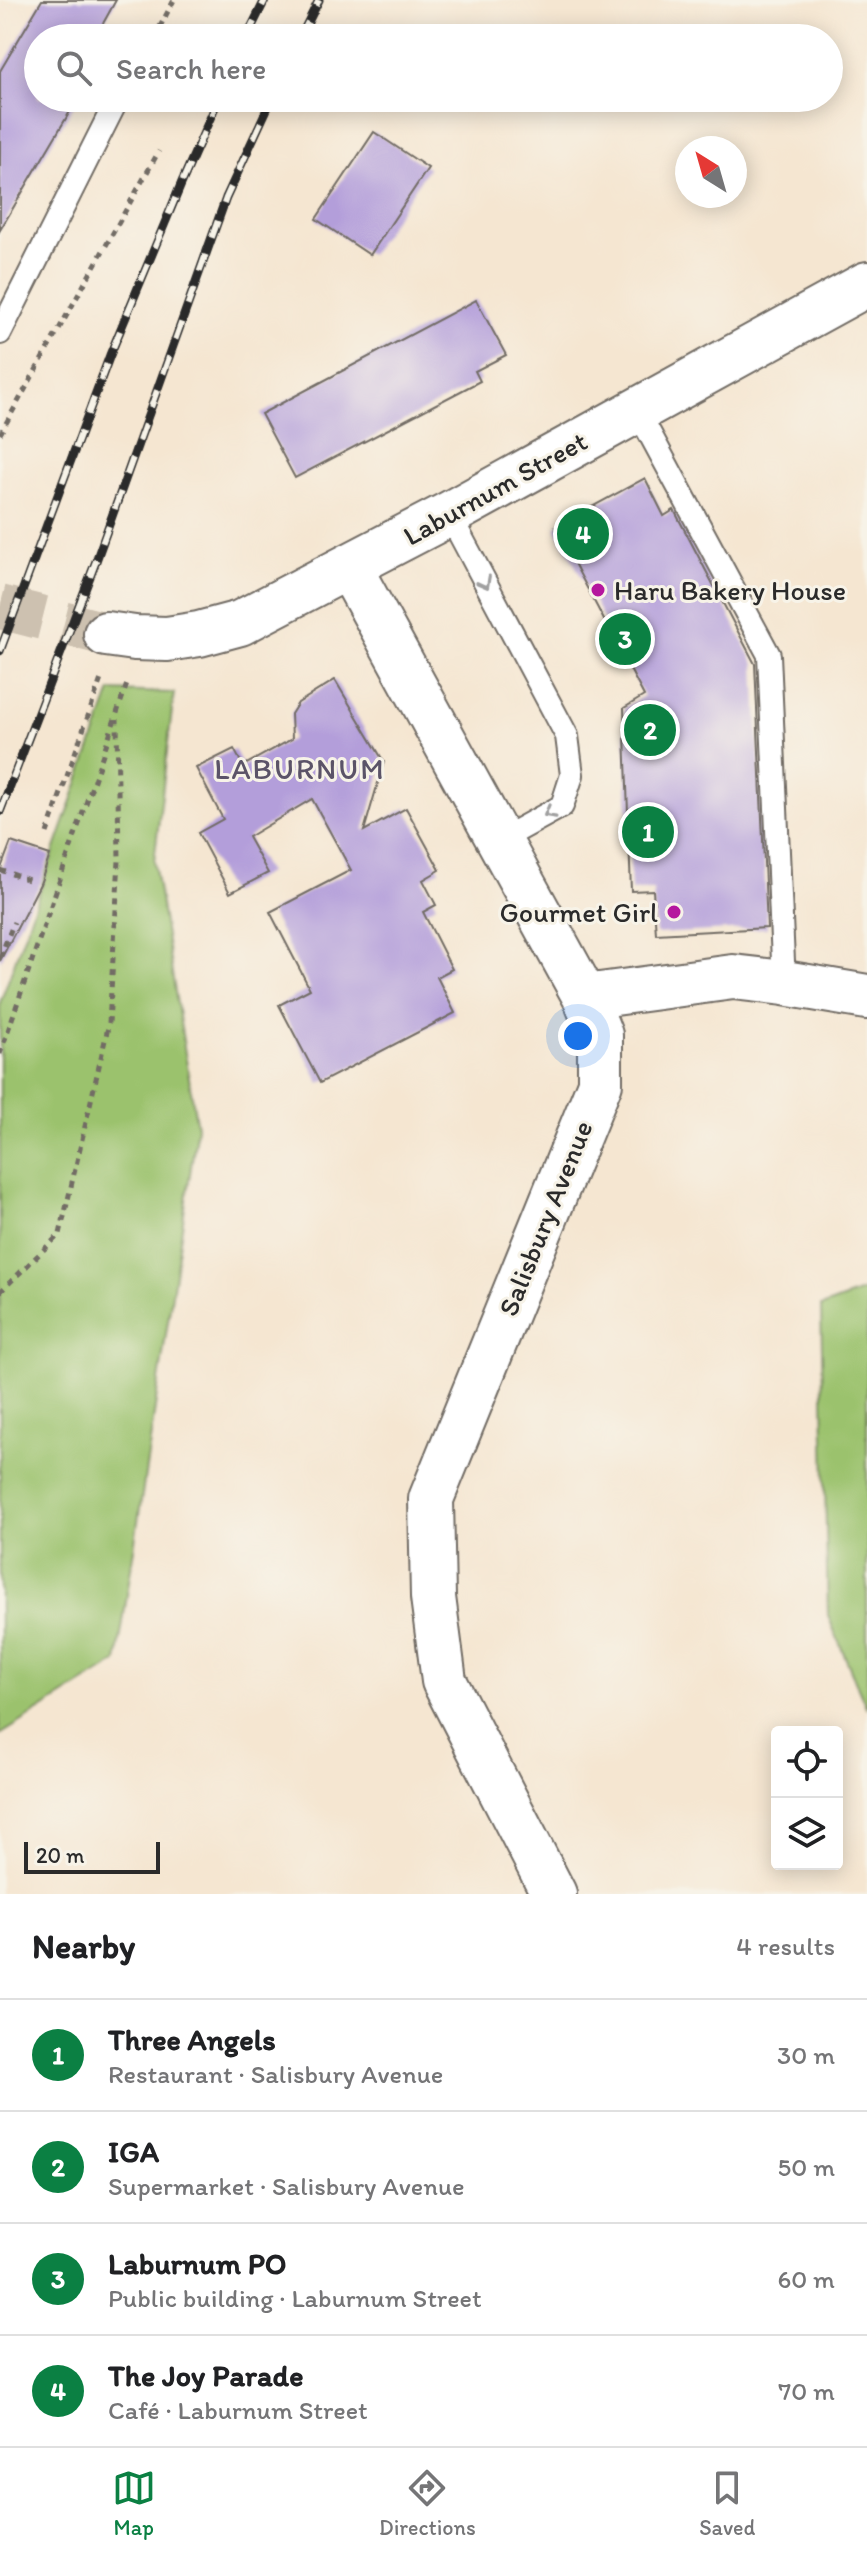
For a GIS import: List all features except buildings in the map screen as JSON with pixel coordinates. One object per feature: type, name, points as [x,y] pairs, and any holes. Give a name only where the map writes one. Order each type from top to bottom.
[{"type":"street","name":"Laburnum Street","points":[[104,654],[135,638],[167,639],[216,631],[271,608],[449,514],[867,284]]},
{"type":"street","name":"Salisbury Avenue","points":[[349,567],[585,997],[600,1035],[600,1083],[431,1499],[433,1597],[444,1681],[554,1894]]},
{"type":"street","points":[[585,997],[733,977],[867,997]]},
{"type":"lane","points":[[0,333],[111,112]]},
{"type":"lane","points":[[637,410],[769,655],[784,983]]},
{"type":"lane","points":[[449,514],[567,736],[572,775],[562,806],[500,840]]},
{"type":"path","points":[[161,24],[174,0]]},
{"type":"path","points":[[0,434],[159,151]]},
{"type":"path","points":[[47,833],[104,654]]},
{"type":"path","points":[[116,676],[129,678]]},
{"type":"path","points":[[0,1054],[117,719],[119,861],[109,1023],[60,1234],[0,1292]]},
{"type":"path","points":[[0,870],[29,880]]},
{"type":"path","points":[[0,957],[14,922]]},
{"type":"green space","points":[[111,691],[174,693],[154,862],[197,1127],[117,1662],[0,1735],[0,1003]]},
{"type":"green space","points":[[867,1290],[867,1709],[828,1616],[821,1307]]},
{"type":"tunnel","points":[[0,607],[106,634]]},
{"type":"railway","points":[[253,24],[265,0]]},
{"type":"railway","points":[[307,24],[319,0]]},
{"type":"railway","points":[[0,651],[110,355],[213,112]]},
{"type":"railway","points":[[0,812],[96,561],[226,198],[266,112]]},
{"type":"place","name":"The Joy Parade","points":[[583,534]]},
{"type":"place","name":"Haru Bakery House","points":[[598,590]]},
{"type":"place","name":"Laburnum PO","points":[[625,639]]},
{"type":"place","name":"IGA","points":[[650,730]]},
{"type":"place","name":"Three Angels","points":[[648,832]]},
{"type":"place","name":"Gourmet Girl","points":[[674,912]]},
{"type":"district","name":"LABURNUM","points":[[300,768]]}]
